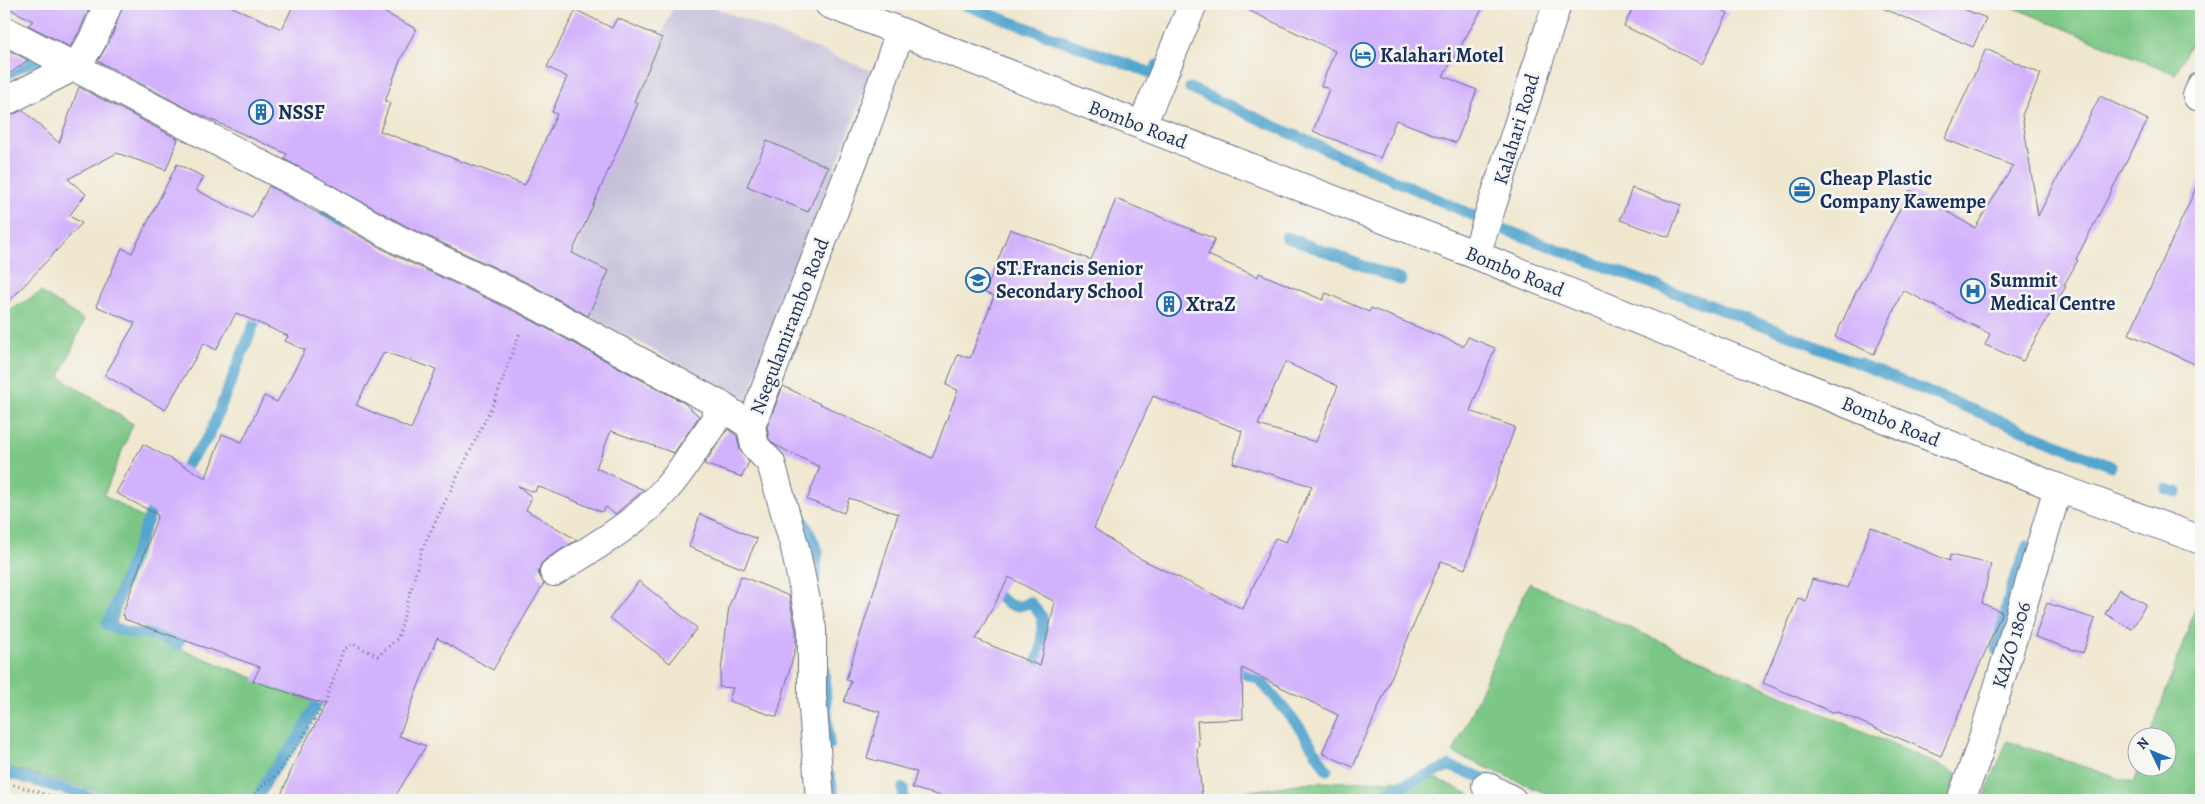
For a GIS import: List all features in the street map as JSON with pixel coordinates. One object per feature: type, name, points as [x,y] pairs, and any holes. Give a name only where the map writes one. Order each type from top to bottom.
[{"type":"street","points":[[4,102],[73,67],[82,58],[92,40],[108,4]]},
{"type":"street","name":"Bombo Road","points":[[829,4],[1476,255],[2058,488],[2201,540]]},
{"type":"street","points":[[1142,125],[1193,4]]},
{"type":"street","name":"Kalahari Road","points":[[1476,255],[1557,4]]},
{"type":"street","points":[[4,30],[314,192],[399,240],[533,303],[720,405],[751,426]]},
{"type":"street","name":"Nsegulamirambo Road","points":[[820,800],[812,695],[812,629],[795,548],[772,463],[755,446],[751,426],[866,128],[900,32]]},
{"type":"street","points":[[2201,86],[2197,96],[2201,97]]},
{"type":"street","points":[[554,572],[625,528],[668,488],[719,413],[720,405]]},
{"type":"street","name":"KAZO 1806","points":[[1961,800],[1979,751],[2058,488]]},
{"type":"street","points":[[1486,786],[1512,800]]},
{"type":"path","points":[[247,800],[279,772],[326,702],[343,650],[352,644],[378,656],[398,638],[422,549],[496,398],[520,332],[533,303]]},
{"type":"path","points":[[4,782],[65,800]]},
{"type":"shaded area","points":[[706,4],[872,71],[747,399],[556,299],[673,7]]},
{"type":"green space","points":[[2013,4],[2201,4],[2201,24],[2175,74],[2012,7]]},
{"type":"green space","points":[[41,292],[84,320],[60,377],[133,424],[104,495],[146,520],[116,623],[316,703],[255,800],[129,800],[4,766],[4,314]]},
{"type":"green space","points":[[1529,583],[1959,774],[1947,800],[1561,800],[1453,753]]},
{"type":"green space","points":[[2198,601],[2201,602],[2201,800],[1983,800],[2007,741],[2133,783],[2136,776],[2178,776],[2178,726],[2154,726]]},
{"type":"green space","points":[[1438,779],[1481,800],[1192,800],[1304,783]]},
{"type":"building","points":[[4,4],[91,4],[80,30],[70,47],[28,25],[33,21],[4,6]]},
{"type":"building","points":[[123,4],[226,4],[282,29],[294,4],[368,4],[416,29],[400,61],[385,101],[390,103],[380,131],[525,185],[557,114],[552,112],[567,77],[547,67],[576,10],[612,28],[617,18],[662,38],[634,101],[638,103],[572,253],[609,271],[588,316],[532,285],[406,226],[284,159],[287,154],[192,111],[98,61],[112,36]]},
{"type":"building","points":[[1235,4],[1485,4],[1443,76],[1477,90],[1456,143],[1396,120],[1380,158],[1313,131],[1329,89],[1321,86],[1335,51]]},
{"type":"building","points":[[1635,4],[1709,4],[1728,13],[1702,64],[1624,26]]},
{"type":"building","points":[[1873,4],[1951,4],[1986,18],[1973,47]]},
{"type":"building","points":[[4,48],[28,60],[4,78]]},
{"type":"building","points":[[1986,49],[2041,74],[2022,115],[2038,216],[2100,96],[2148,120],[2076,259],[2078,260],[2064,285],[2066,286],[2023,361],[1985,345],[1990,334],[1903,290],[1874,354],[1835,337],[1856,292],[1910,190],[1975,228],[2013,166],[1945,139]]},
{"type":"building","points":[[79,87],[178,139],[166,170],[117,153],[68,179],[86,194],[69,216],[82,223],[4,307],[4,118],[23,110],[59,143]]},
{"type":"building","points":[[767,141],[828,167],[808,212],[747,186]]},
{"type":"building","points":[[177,164],[204,177],[196,190],[252,218],[269,186],[392,254],[518,313],[684,403],[699,416],[674,453],[611,431],[596,468],[644,490],[615,514],[606,507],[602,512],[537,486],[535,492],[518,486],[532,497],[526,510],[577,540],[541,564],[538,573],[544,583],[493,670],[437,638],[399,736],[426,746],[393,800],[279,800],[295,761],[326,705],[253,681],[260,667],[124,619],[125,616],[122,615],[158,515],[116,493],[143,444],[206,478],[222,434],[242,442],[264,396],[277,402],[305,350],[285,341],[288,336],[236,313],[216,350],[204,343],[165,410],[105,375],[135,323],[96,306],[122,248],[132,253]],"holes":[[[384,352],[436,369],[411,429],[356,405]]]},
{"type":"building","points":[[2201,177],[2201,367],[2129,334]]},
{"type":"building","points":[[1632,188],[1681,205],[1669,237],[1620,220]]},
{"type":"building","points":[[1116,199],[1215,239],[1208,255],[1258,277],[1259,273],[1323,300],[1326,293],[1369,312],[1371,308],[1464,346],[1468,337],[1495,348],[1470,411],[1515,427],[1465,569],[1441,561],[1353,767],[1322,753],[1338,715],[1242,668],[1243,719],[1197,721],[1199,747],[1197,747],[1202,797],[1171,800],[955,800],[912,788],[917,772],[867,758],[880,712],[844,702],[851,681],[846,680],[898,514],[849,498],[844,513],[807,500],[820,467],[775,445],[769,439],[767,427],[783,386],[932,458],[958,390],[946,385],[958,354],[970,358],[994,296],[985,293],[1010,229],[1091,260]],"holes":[[[1285,362],[1338,386],[1316,442],[1258,425]],[[1153,396],[1242,431],[1233,463],[1312,486],[1286,542],[1275,538],[1243,609],[1131,554],[1094,528]],[[1009,577],[1055,602],[1040,666],[976,639]]]},
{"type":"building","points":[[728,429],[737,436],[740,450],[749,462],[742,477],[704,464]]},
{"type":"building","points":[[700,514],[757,539],[744,569],[689,547]]},
{"type":"building","points":[[1871,527],[1949,561],[1950,555],[1991,564],[1982,603],[2002,612],[1941,756],[1763,683],[1798,598],[1806,601],[1812,579],[1848,588]]},
{"type":"building","points":[[741,576],[789,596],[796,631],[796,646],[777,717],[729,701],[733,688],[719,687],[729,606]]},
{"type":"building","points":[[639,581],[697,628],[670,663],[610,618]]},
{"type":"building","points":[[2119,589],[2146,604],[2132,629],[2105,614]]},
{"type":"building","points":[[2047,603],[2095,619],[2083,653],[2035,637]]},
{"type":"waterway","points":[[371,23],[380,4]]},
{"type":"waterway","points":[[962,4],[1154,74],[1157,65]]},
{"type":"waterway","points":[[4,75],[33,61],[48,60]]},
{"type":"waterway","points":[[1190,88],[1503,229],[1776,330],[2111,466]]},
{"type":"waterway","points":[[325,211],[341,224]]},
{"type":"waterway","points":[[1286,237],[1401,280]]},
{"type":"waterway","points":[[176,479],[209,436],[260,309]]},
{"type":"waterway","points":[[2166,489],[2177,492]]},
{"type":"waterway","points":[[161,500],[151,512],[107,625],[132,634],[145,633],[161,637],[177,645],[187,627]]},
{"type":"waterway","points":[[789,507],[802,517],[818,551],[813,590]]},
{"type":"waterway","points":[[1996,650],[2011,589],[2027,546]]},
{"type":"waterway","points":[[993,587],[991,591],[1005,602],[1014,606],[1030,602],[1042,617],[1042,645],[1032,677]]},
{"type":"waterway","points":[[1228,667],[1260,680],[1300,728],[1327,770]]},
{"type":"waterway","points":[[824,669],[829,745]]},
{"type":"waterway","points":[[257,800],[269,776],[298,739],[324,689]]},
{"type":"waterway","points":[[1365,800],[1449,766],[1492,781]]},
{"type":"waterway","points":[[4,772],[101,800]]},
{"type":"waterway","points":[[830,776],[835,800]]},
{"type":"waterway","points":[[903,788],[904,800]]},
{"type":"waterway","points":[[1513,791],[1530,800]]},
{"type":"place","name":"Kalahari Motel","points":[[1363,55]]},
{"type":"place","name":"NSSF","points":[[261,112]]},
{"type":"place","name":"Cheap Plastic Company Kawempe","points":[[1802,190]]},
{"type":"place","name":"ST.Francis Senior Secondary School","points":[[978,280]]},
{"type":"place","name":"Summit Medical Centre","points":[[1973,291]]},
{"type":"place","name":"XtraZ","points":[[1169,304]]}]
